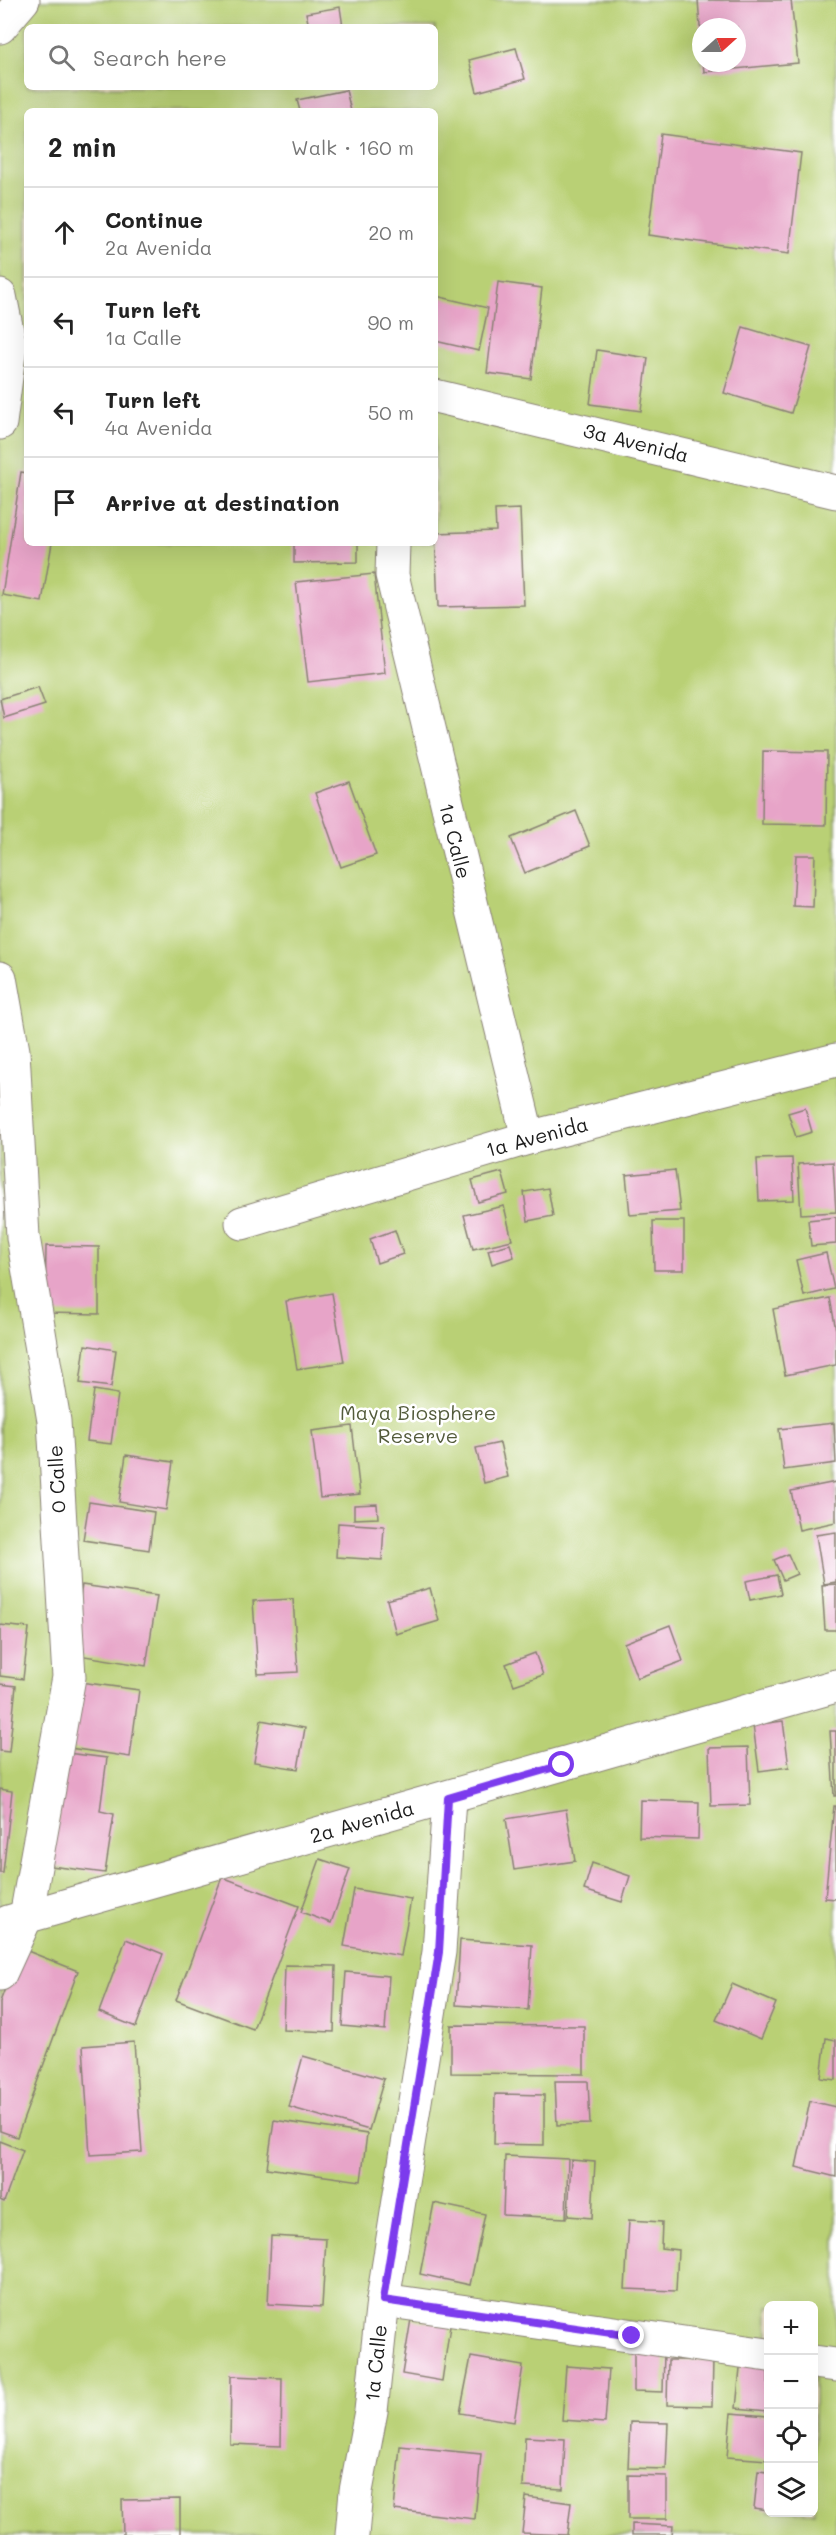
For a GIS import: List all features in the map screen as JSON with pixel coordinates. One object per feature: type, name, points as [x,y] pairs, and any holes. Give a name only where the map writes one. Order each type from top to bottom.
[{"type":"street","points":[[0,27],[23,0]]},
{"type":"street","points":[[0,296],[19,346],[0,423]]},
{"type":"street","name":"3a Avenida","points":[[438,397],[836,492]]},
{"type":"street","name":"1a Calle","points":[[393,546],[392,574],[528,1138]]},
{"type":"street","name":"0 Calle","points":[[0,978],[13,1051],[12,1237],[54,1422],[69,1677],[0,1974]]},
{"type":"street","name":"1a Avenida","points":[[242,1223],[528,1138],[836,1060]]},
{"type":"street","name":"2a Avenida","points":[[13,1920],[836,1686]]},
{"type":"street","name":"1a Calle","points":[[352,2535],[356,2491],[371,2411],[383,2300],[439,1952],[448,1798]]},
{"type":"street","points":[[383,2300],[764,2354]]},
{"type":"street","points":[[818,2363],[836,2365]]},
{"type":"green space","name":"Maya Biosphere Reserve","points":[[0,0],[836,0],[836,2535],[0,2535]]},
{"type":"building","points":[[698,0],[791,0],[798,63],[746,68],[746,18],[699,18]]},
{"type":"building","points":[[340,7],[343,24],[308,24],[306,13]]},
{"type":"building","points":[[516,48],[525,79],[477,92],[469,60]]},
{"type":"building","points":[[346,90],[350,108],[299,108],[297,100]]},
{"type":"building","points":[[661,134],[801,153],[789,254],[648,235]]},
{"type":"building","points":[[498,282],[542,288],[531,379],[487,373]]},
{"type":"building","points":[[438,296],[488,308],[479,351],[438,342]]},
{"type":"building","points":[[743,327],[811,347],[791,413],[724,393]]},
{"type":"building","points":[[597,350],[648,358],[641,411],[590,404]]},
{"type":"building","points":[[21,472],[24,472],[24,546],[51,546],[42,602],[2,595]]},
{"type":"building","points":[[520,509],[524,605],[438,607],[436,546],[438,546],[438,533],[496,531],[495,510]]},
{"type":"building","points":[[294,546],[358,546],[358,562],[294,563]]},
{"type":"building","points":[[374,574],[385,673],[308,682],[296,582]]},
{"type":"building","points":[[38,687],[45,705],[4,718],[0,699]]},
{"type":"building","points":[[763,751],[827,752],[826,825],[762,824]]},
{"type":"building","points":[[349,781],[376,855],[341,867],[315,793]]},
{"type":"building","points":[[576,811],[590,846],[525,873],[511,838]]},
{"type":"building","points":[[796,855],[815,855],[813,907],[793,906]]},
{"type":"building","points":[[805,1108],[812,1132],[796,1137],[788,1113]]},
{"type":"building","points":[[792,1158],[794,1200],[759,1201],[757,1159]]},
{"type":"building","points":[[833,1162],[836,1212],[801,1214],[798,1164]]},
{"type":"building","points":[[675,1170],[680,1211],[630,1215],[626,1175]]},
{"type":"building","points":[[502,1172],[508,1194],[478,1202],[472,1180]]},
{"type":"building","points":[[548,1188],[553,1216],[528,1221],[524,1192]]},
{"type":"building","points":[[504,1206],[512,1240],[473,1249],[464,1215]]},
{"type":"building","points":[[836,1217],[836,1244],[811,1246],[808,1220]]},
{"type":"building","points":[[653,1221],[684,1221],[684,1270],[654,1270]]},
{"type":"building","points":[[395,1230],[403,1254],[377,1263],[370,1239]]},
{"type":"building","points":[[510,1244],[514,1257],[492,1264],[488,1250]]},
{"type":"building","points":[[46,1246],[99,1247],[99,1314],[45,1313]]},
{"type":"building","points":[[826,1253],[834,1289],[804,1296],[796,1260]]},
{"type":"building","points":[[332,1293],[344,1362],[297,1369],[286,1301]]},
{"type":"building","points":[[830,1298],[836,1330],[836,1365],[785,1375],[773,1309]]},
{"type":"building","points":[[85,1345],[116,1350],[111,1387],[80,1383]]},
{"type":"building","points":[[94,1390],[118,1394],[111,1444],[87,1441]]},
{"type":"building","points":[[834,1423],[836,1463],[784,1470],[779,1429]]},
{"type":"building","points":[[352,1426],[360,1494],[320,1498],[312,1431]]},
{"type":"building","points":[[500,1443],[508,1477],[484,1483],[476,1448]]},
{"type":"building","points":[[126,1455],[173,1462],[166,1510],[119,1502]]},
{"type":"building","points":[[836,1482],[836,1522],[799,1530],[791,1491]]},
{"type":"building","points":[[89,1502],[154,1512],[149,1550],[83,1540]]},
{"type":"building","points":[[377,1504],[378,1518],[354,1519],[354,1505]]},
{"type":"building","points":[[338,1523],[384,1526],[382,1560],[336,1557]]},
{"type":"building","points":[[836,1532],[836,1582],[824,1584],[816,1535]]},
{"type":"building","points":[[788,1554],[797,1574],[783,1580],[774,1560]]},
{"type":"building","points":[[777,1575],[781,1594],[750,1600],[746,1581]]},
{"type":"building","points":[[836,1584],[836,1630],[825,1630],[822,1585]]},
{"type":"building","points":[[82,1585],[157,1596],[146,1666],[72,1654]]},
{"type":"building","points":[[430,1588],[439,1621],[396,1634],[387,1600]]},
{"type":"building","points":[[293,1599],[298,1672],[258,1674],[253,1601]]},
{"type":"building","points":[[0,1625],[29,1628],[23,1679],[0,1676]]},
{"type":"building","points":[[670,1625],[683,1661],[637,1678],[624,1643]]},
{"type":"building","points":[[535,1653],[543,1675],[514,1685],[506,1664]]},
{"type":"building","points":[[80,1682],[139,1690],[130,1757],[70,1748]]},
{"type":"building","points":[[0,1684],[16,1686],[9,1752],[0,1751]]},
{"type":"building","points":[[261,1720],[305,1728],[298,1769],[254,1762]]},
{"type":"building","points":[[783,1721],[789,1767],[759,1771],[753,1725]]},
{"type":"building","points":[[830,1731],[836,1731],[836,1796],[834,1796]]},
{"type":"building","points":[[748,1747],[750,1805],[711,1806],[709,1748]]},
{"type":"building","points":[[67,1753],[107,1758],[100,1811],[114,1814],[105,1873],[51,1866]]},
{"type":"building","points":[[0,1789],[12,1791],[3,1873],[0,1873]]},
{"type":"building","points":[[640,1800],[699,1802],[698,1839],[639,1837]]},
{"type":"building","points":[[834,1806],[836,1806],[836,1899],[825,1898]]},
{"type":"building","points":[[566,1809],[575,1861],[514,1870],[506,1819]]},
{"type":"building","points":[[320,1859],[350,1869],[331,1923],[301,1912]]},
{"type":"building","points":[[592,1863],[630,1876],[622,1902],[584,1890]]},
{"type":"building","points":[[222,1877],[299,1906],[253,2029],[176,2000]]},
{"type":"building","points":[[354,1889],[411,1899],[401,1956],[344,1946]]},
{"type":"building","points":[[126,1939],[163,1954],[136,2027],[99,2012]]},
{"type":"building","points":[[460,1940],[532,1945],[528,2010],[456,2005]]},
{"type":"building","points":[[20,1948],[78,1971],[17,2137],[0,2131],[0,2002]]},
{"type":"building","points":[[285,1965],[336,1966],[334,2032],[283,2030]]},
{"type":"building","points":[[346,1972],[389,1976],[385,2030],[342,2026]]},
{"type":"building","points":[[732,1984],[776,2003],[761,2039],[716,2020]]},
{"type":"building","points":[[451,2025],[584,2026],[584,2074],[451,2073]]},
{"type":"building","points":[[826,2038],[836,2040],[836,2080],[821,2078]]},
{"type":"building","points":[[134,2042],[142,2152],[90,2155],[83,2046]]},
{"type":"building","points":[[303,2056],[384,2079],[369,2130],[289,2107]]},
{"type":"building","points":[[555,2081],[588,2081],[590,2124],[557,2125]]},
{"type":"building","points":[[495,2094],[544,2095],[544,2145],[494,2144]]},
{"type":"building","points":[[810,2101],[836,2107],[836,2177],[796,2167]]},
{"type":"building","points":[[274,2120],[367,2134],[361,2181],[267,2168]]},
{"type":"building","points":[[0,2141],[23,2150],[4,2202],[0,2200]]},
{"type":"building","points":[[505,2156],[568,2159],[566,2218],[503,2215]]},
{"type":"building","points":[[571,2160],[595,2162],[592,2218],[568,2216]]},
{"type":"building","points":[[434,2203],[485,2214],[470,2285],[420,2274]]},
{"type":"building","points":[[629,2220],[662,2222],[661,2248],[678,2250],[676,2291],[625,2289]]},
{"type":"building","points":[[271,2236],[326,2239],[322,2307],[268,2304]]},
{"type":"building","points":[[411,2319],[450,2326],[442,2381],[402,2374]]},
{"type":"building","points":[[634,2351],[664,2352],[663,2392],[634,2391]]},
{"type":"building","points":[[471,2357],[523,2366],[514,2422],[460,2413]]},
{"type":"building","points":[[741,2358],[764,2361],[764,2411],[736,2408]]},
{"type":"building","points":[[668,2360],[713,2360],[712,2406],[667,2405]]},
{"type":"building","points":[[566,2366],[609,2369],[605,2423],[562,2420]]},
{"type":"building","points":[[231,2376],[282,2378],[281,2446],[230,2444]]},
{"type":"building","points":[[731,2413],[764,2416],[764,2460],[727,2457]]},
{"type":"building","points":[[630,2422],[668,2423],[666,2469],[628,2468]]},
{"type":"building","points":[[525,2437],[565,2439],[563,2489],[523,2487]]},
{"type":"building","points":[[400,2446],[481,2454],[475,2519],[394,2510]]},
{"type":"building","points":[[758,2471],[764,2472],[764,2509],[754,2508]]},
{"type":"building","points":[[628,2475],[667,2476],[667,2519],[628,2519]]},
{"type":"building","points":[[526,2497],[571,2503],[567,2535],[522,2533]]},
{"type":"building","points":[[180,2499],[180,2535],[123,2535],[122,2500]]},
{"type":"building","points":[[632,2524],[673,2526],[672,2535],[632,2535]]},
{"type":"route","points":[[562,1765],[448,1798],[439,1952],[383,2300],[632,2336]]}]
